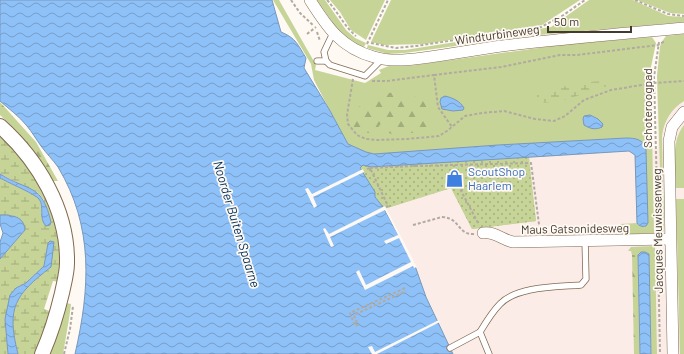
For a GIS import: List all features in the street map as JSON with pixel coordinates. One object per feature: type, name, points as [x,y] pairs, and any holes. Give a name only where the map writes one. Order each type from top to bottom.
[{"type":"street","name":"Windturbineweg","points":[[310,0],[333,33],[343,42],[362,53],[382,59],[410,59],[556,39],[684,28]]},
{"type":"street","name":"Jacques Meuwissenweg","points":[[673,354],[668,141],[672,127],[684,112]]},
{"type":"street","points":[[0,126],[30,158],[50,190],[60,217],[66,242],[68,263],[66,277],[53,328],[42,354]]},
{"type":"street","name":"Maus Gatsonidesweg","points":[[483,233],[493,233],[506,241],[513,242],[670,239]]},
{"type":"lane","points":[[333,33],[324,52],[326,61],[330,65],[364,76],[382,59]]},
{"type":"lane","points":[[317,61],[326,61]]},
{"type":"lane","points":[[450,348],[480,332],[501,303],[511,296],[523,292],[581,285],[584,283],[586,279],[585,240]]},
{"type":"lane","points":[[480,332],[490,354]]},
{"type":"path","points":[[291,0],[300,13],[315,28]]},
{"type":"path","points":[[327,0],[336,10],[350,31],[361,40]]},
{"type":"path","points":[[388,0],[368,42],[396,48],[541,27],[562,16],[585,0]]},
{"type":"path","points":[[635,0],[668,14],[684,16]]},
{"type":"path","name":"Schoteroogpad","points":[[659,30],[654,83],[660,354]]},
{"type":"path","points":[[364,76],[371,81],[382,82],[501,67],[560,55],[577,55],[658,46],[667,40]]},
{"type":"path","points":[[354,73],[347,119],[351,129],[361,137],[376,140],[429,137],[443,134],[461,118],[468,115],[504,111],[535,119],[554,121],[565,116],[581,102],[611,90],[654,83],[684,81]]},
{"type":"path","points":[[434,75],[438,107],[452,127]]},
{"type":"path","points":[[386,208],[388,206],[369,168],[531,163],[542,241]]},
{"type":"path","points":[[413,225],[447,217],[453,219],[460,229],[467,234],[483,233],[458,185]]},
{"type":"path","points":[[405,288],[350,313],[355,326],[358,325],[354,315],[406,291]]},
{"type":"path","points":[[64,354],[70,329],[73,302]]},
{"type":"shaded area","points":[[684,44],[684,354],[453,354],[426,297],[414,263],[386,208],[451,188],[528,157],[658,149],[657,76],[659,54]]},
{"type":"green space","points":[[273,0],[279,0],[316,65],[315,70],[365,83],[381,73],[379,70],[389,66],[409,66],[559,45],[652,37],[656,43],[651,67],[654,233],[621,235],[620,224],[637,223],[635,155],[629,151],[529,157],[536,221],[472,229],[451,188],[384,209],[314,80],[311,64]]},
{"type":"green space","points":[[317,0],[325,0],[346,30],[355,38],[366,43],[364,47],[345,38]]},
{"type":"green space","points":[[330,0],[385,0],[366,40],[351,30],[340,12]]},
{"type":"green space","points":[[391,0],[580,0],[542,25],[425,44],[384,45],[371,42]]},
{"type":"green space","points":[[589,0],[633,0],[668,16],[684,17],[684,22],[528,36],[404,53],[388,54],[367,48],[368,45],[388,50],[405,50],[551,27]]},
{"type":"green space","points":[[637,0],[684,0],[684,14],[670,13]]},
{"type":"green space","points":[[684,34],[684,101],[675,108],[669,116],[664,125],[662,136],[664,231],[662,232],[657,76],[660,47],[666,36]]},
{"type":"green space","points":[[607,80],[611,82],[611,85],[556,102],[541,102],[537,99],[537,94],[554,89]]},
{"type":"green space","points":[[422,87],[427,99],[426,107],[421,108],[418,106],[413,110],[415,114],[429,120],[429,125],[422,131],[413,133],[407,131],[394,135],[389,133],[389,124],[382,122],[374,133],[369,133],[354,127],[349,120],[349,115],[355,109],[372,103],[393,92],[397,92],[403,102],[412,103],[418,90]]},
{"type":"green space","points":[[0,102],[36,142],[58,181],[53,181],[28,146],[0,115]]},
{"type":"green space","points":[[684,125],[684,188],[676,188],[675,147]]},
{"type":"green space","points":[[0,135],[29,166],[49,204],[62,240],[59,282],[53,281],[44,309],[52,312],[34,354],[18,354],[14,338],[14,313],[16,303],[22,294],[51,267],[48,243],[44,266],[26,283],[16,288],[5,319],[8,354],[0,354],[0,259],[25,230],[12,215],[0,215],[0,178],[38,197],[41,204],[42,220],[44,200],[38,193],[0,174]]},
{"type":"green space","points":[[528,157],[536,221],[472,229],[451,188],[384,209],[375,197],[374,192],[360,168],[363,165],[371,167]]},
{"type":"green space","points":[[676,199],[684,199],[684,354],[680,354]]},
{"type":"green space","points":[[654,246],[657,354],[651,354],[649,254],[641,252],[638,255],[632,255],[631,251],[628,251],[631,247]]},
{"type":"green space","points":[[632,255],[638,255],[640,354],[634,354]]},
{"type":"green space","points":[[66,303],[71,304],[63,354],[48,354]]},
{"type":"water","name":"Noorder Buiten Spaarne","points":[[0,0],[272,0],[281,32],[293,39],[301,49],[306,58],[304,68],[348,144],[374,154],[498,145],[626,138],[636,139],[643,143],[646,150],[648,223],[646,226],[640,226],[637,223],[635,155],[629,151],[371,167],[363,165],[360,168],[375,192],[375,197],[383,207],[414,263],[426,297],[453,354],[75,354],[84,306],[86,282],[86,259],[83,235],[78,212],[70,190],[58,167],[24,122],[0,101]]},
{"type":"water","points":[[445,96],[458,102],[464,108],[463,110],[453,111],[442,109],[440,102],[441,98]]},
{"type":"water","points":[[590,115],[598,119],[603,124],[602,127],[593,129],[584,125],[584,116]]},
{"type":"water","points":[[0,174],[39,194],[47,209],[51,222],[50,225],[46,226],[42,220],[42,205],[39,199],[0,178]]},
{"type":"water","points":[[0,215],[17,217],[24,225],[25,230],[0,259],[0,242],[3,233],[0,224]]},
{"type":"water","points":[[50,241],[54,242],[51,267],[29,286],[16,303],[13,325],[14,338],[18,354],[8,354],[5,319],[10,295],[16,288],[26,283],[44,266],[48,243]]},
{"type":"water","points":[[641,252],[649,254],[651,354],[640,354],[638,255]]},
{"type":"pier","points":[[363,169],[364,172],[313,197],[317,206],[314,208],[305,189],[308,188],[312,194]]},
{"type":"pier","points":[[385,206],[417,267],[414,268],[413,266],[365,290],[356,272],[359,270],[366,285],[411,262],[399,238],[386,244],[384,241],[398,235],[385,210],[330,237],[334,246],[331,247],[323,229],[325,228],[329,234]]},
{"type":"pier","points":[[439,320],[440,322],[377,354],[372,354],[368,347],[372,346],[375,352]]},
{"type":"place","name":"ScoutShop Haarlem","points":[[455,178]]}]
